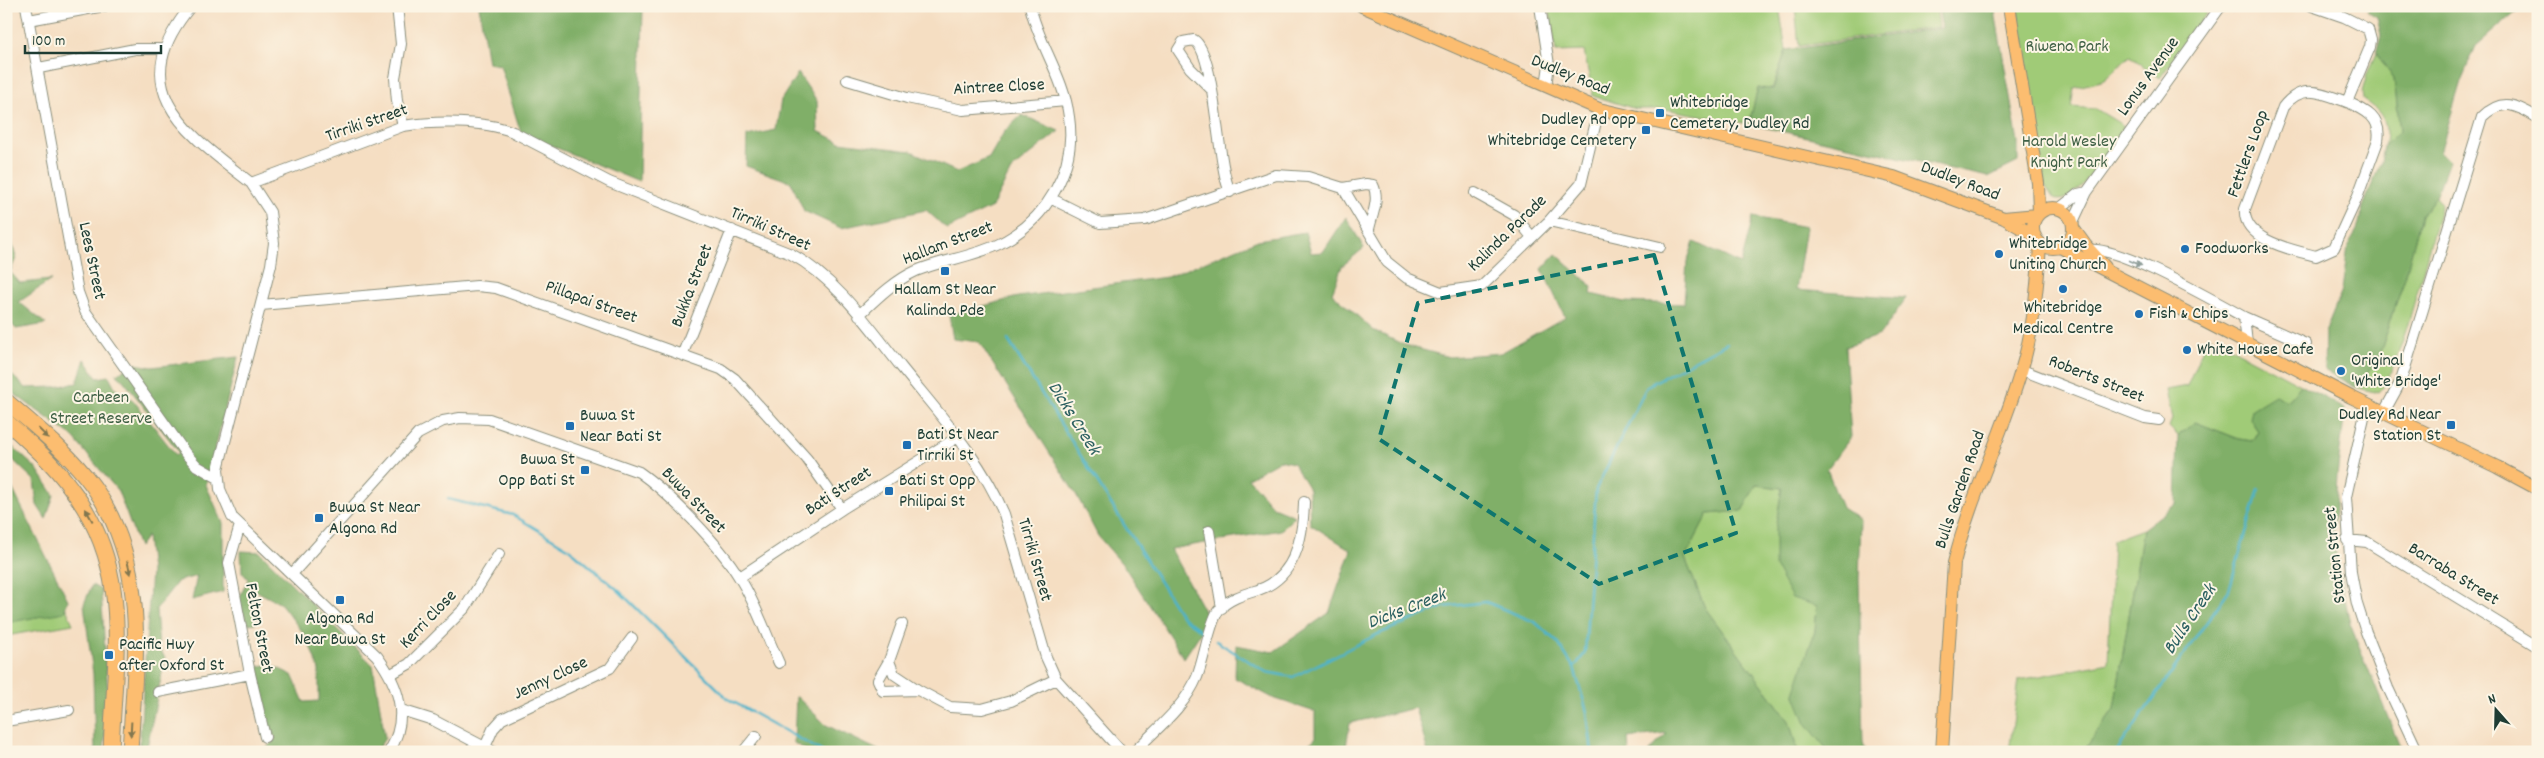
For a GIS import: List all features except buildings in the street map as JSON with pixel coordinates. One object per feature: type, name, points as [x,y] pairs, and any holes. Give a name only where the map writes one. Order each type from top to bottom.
[{"type":"highway","points":[[6,401],[63,453],[92,484],[112,519],[123,547],[132,582],[136,618],[130,752]]},
{"type":"highway","points":[[6,422],[42,454],[71,487],[94,524],[106,557],[117,614],[111,752]]},
{"type":"main road","name":"Dudley Road","points":[[1362,6],[1599,109],[1872,171],[1917,184],[2004,218],[2037,239]]},
{"type":"main road","points":[[2009,6],[2038,183],[2038,214],[2033,228],[2037,239],[2046,247],[2058,247],[2083,257],[2100,269],[2108,270]]},
{"type":"main road","points":[[2038,183],[2057,208],[2068,214],[2089,250],[2108,270],[2320,381],[2538,489]]},
{"type":"main road","points":[[2038,214],[2057,208]]},
{"type":"main road","name":"Dudley Road","points":[[2004,218],[2038,214]]},
{"type":"main road","points":[[2058,247],[2068,242],[2073,225]]},
{"type":"main road","name":"Bulls Garden Road","points":[[1942,752],[1954,563],[1961,534],[2022,370],[2039,274],[2037,239]]},
{"type":"main road","name":"Bulls Garden Road","points":[[2039,274],[2058,247]]},
{"type":"street","name":"Lees Street","points":[[26,6],[39,68],[78,292],[85,311],[186,454],[197,466],[218,478]]},
{"type":"street","points":[[29,20],[104,6]]},
{"type":"street","points":[[396,6],[401,44],[395,78],[397,102],[403,126]]},
{"type":"street","name":"Hallam Street","points":[[859,315],[882,293],[916,271],[1005,240],[1030,221],[1052,199],[1067,163],[1071,132],[1066,101],[1060,80],[1038,32],[1030,6]]},
{"type":"street","points":[[1540,6],[1548,65],[1546,86]]},
{"type":"street","name":"Lonus Avenue","points":[[2073,225],[2086,192],[2221,6]]},
{"type":"street","points":[[2312,6],[2366,26],[2372,40],[2348,102]]},
{"type":"street","points":[[187,8],[163,49],[162,76],[170,104],[178,120],[198,142],[251,183],[270,212],[274,233],[273,254],[261,305],[220,460],[218,478],[220,489],[227,509],[240,525],[377,656],[391,674],[397,691],[400,710],[398,730],[389,752]]},
{"type":"street","points":[[1212,90],[1182,58],[1178,50],[1183,42],[1194,40],[1199,43],[1206,64],[1212,90],[1220,158],[1225,181],[1230,192]]},
{"type":"street","points":[[39,68],[136,49],[163,49]]},
{"type":"street","name":"Aintree Close","points":[[847,80],[907,98],[963,110],[1066,101]]},
{"type":"street","name":"Fettlers Loop","points":[[2301,92],[2321,94],[2348,102],[2366,110],[2375,120],[2380,131],[2357,198],[2337,244],[2326,254],[2316,256],[2257,234],[2247,224],[2245,209],[2284,108],[2290,98],[2301,92]]},
{"type":"street","points":[[2384,412],[2401,381],[2477,127],[2482,117],[2490,109],[2505,104],[2518,106],[2538,118]]},
{"type":"street","name":"Kalinda Parade","points":[[1343,188],[1387,262],[1407,278],[1441,292],[1482,286],[1549,220],[1581,184],[1599,109]]},
{"type":"street","name":"Tirriki Street","points":[[251,183],[403,126],[422,123],[503,128],[609,182],[732,230],[804,261],[816,269],[859,315],[958,437],[995,493],[1004,514],[1046,657],[1056,679],[1122,752]]},
{"type":"street","points":[[1052,199],[1100,223],[1145,220],[1276,175],[1308,178],[1343,188],[1366,184],[1373,185],[1376,191],[1376,201],[1369,229]]},
{"type":"street","name":"Lonus Avenue","points":[[2057,208],[2078,194],[2086,192]]},
{"type":"street","points":[[1475,193],[1514,215],[1532,237]]},
{"type":"street","points":[[1549,220],[1660,247]]},
{"type":"street","name":"Bukka Street","points":[[684,354],[732,230]]},
{"type":"street","points":[[2089,250],[2103,249],[2154,270],[2244,317],[2306,344]]},
{"type":"street","name":"Pillapai Street","points":[[261,305],[477,286],[496,288],[684,354],[721,369],[735,379],[807,459],[842,509]]},
{"type":"street","points":[[2244,317],[2247,343]]},
{"type":"street","name":"Roberts Street","points":[[2022,370],[2145,418],[2159,420]]},
{"type":"street","name":"Station Street","points":[[2367,404],[2346,497],[2347,540],[2357,604],[2388,688],[2418,752]]},
{"type":"street","name":"Buwa Street","points":[[292,574],[418,434],[443,421],[477,418],[489,419],[639,472],[666,493],[740,578],[779,663]]},
{"type":"street","name":"Bati Street","points":[[740,578],[842,509],[958,437]]},
{"type":"street","points":[[1134,752],[1186,700],[1197,676],[1218,612],[1241,594],[1260,589],[1277,580],[1289,565],[1301,539],[1304,502]]},
{"type":"street","name":"Felton Street","points":[[240,525],[229,563],[250,674],[265,737]]},
{"type":"street","points":[[1209,531],[1222,608]]},
{"type":"street","name":"Barraba Street","points":[[2347,540],[2367,542],[2538,647]]},
{"type":"street","name":"Kerri Close","points":[[391,674],[409,664],[465,608],[499,554]]},
{"type":"street","points":[[902,624],[889,660],[878,680],[883,691],[918,690]]},
{"type":"street","name":"Jenny Close","points":[[485,747],[493,729],[502,719],[610,668],[632,638]]},
{"type":"street","points":[[889,660],[894,674],[918,690],[950,707],[982,710],[1011,701],[1056,679]]},
{"type":"street","points":[[158,692],[250,674]]},
{"type":"street","points":[[6,721],[69,710]]},
{"type":"street","points":[[400,710],[433,720],[494,752]]},
{"type":"street","points":[[743,752],[756,736]]},
{"type":"highlighted area","points":[[1654,255],[1736,533],[1599,584],[1379,439],[1418,303]]},
{"type":"green space","points":[[479,6],[643,6],[639,182],[521,133],[500,65],[488,63]]},
{"type":"green space","points":[[1549,6],[1779,6],[1786,50],[1772,89],[1758,88],[1749,124],[1665,109],[1636,109],[1593,96],[1584,51],[1556,52]]},
{"type":"green space","points":[[1795,6],[1936,6],[1939,27],[1799,46]]},
{"type":"green space","points":[[1938,6],[1994,6],[2018,142],[2018,162],[1988,177],[1749,124],[1758,88],[1773,89],[1786,50],[1942,28]]},
{"type":"green space","name":"Riwena Park","points":[[2017,6],[2212,6],[2160,78],[2130,56],[2104,80],[2074,88],[2071,107],[2096,109],[2124,126],[2103,159],[2083,184],[2073,194],[2063,199],[2054,199],[2044,184],[2041,173]]},
{"type":"green space","points":[[2369,6],[2522,6],[2476,46],[2461,81],[2440,152],[2449,161],[2436,196],[2421,216],[2406,274],[2377,362],[2355,387],[2324,370],[2325,332],[2342,290],[2348,246],[2357,231],[2363,207],[2381,162],[2384,146],[2400,130],[2394,79],[2376,53],[2381,35],[2377,17],[2367,11]]},
{"type":"green space","points":[[2376,53],[2394,79],[2400,130],[2384,146],[2386,130],[2383,118],[2375,108],[2363,99],[2362,92]]},
{"type":"green space","points":[[798,73],[817,101],[818,131],[840,142],[911,151],[957,172],[989,158],[1004,132],[1022,115],[1059,131],[1011,170],[992,207],[947,229],[926,210],[841,228],[804,211],[791,182],[746,166],[747,136],[776,130],[781,100]]},
{"type":"green space","points":[[2436,196],[2441,204],[2412,312],[2395,363],[2386,382],[2378,393],[2355,387],[2377,362],[2406,274],[2421,216]]},
{"type":"green space","points":[[1346,217],[1364,248],[1342,266],[1332,293],[1373,330],[1404,345],[1449,357],[1501,353],[1565,317],[1542,269],[1556,254],[1592,286],[1591,294],[1625,302],[1684,304],[1687,262],[1694,242],[1741,264],[1753,217],[1806,227],[1796,290],[1906,298],[1880,335],[1845,347],[1851,437],[1827,469],[1842,508],[1861,520],[1859,579],[1863,742],[1866,752],[1829,752],[1806,723],[1794,693],[1815,631],[1817,606],[1792,598],[1775,567],[1775,530],[1782,488],[1756,485],[1742,511],[1708,514],[1685,558],[1705,608],[1789,721],[1798,752],[1649,752],[1667,733],[1628,738],[1629,752],[1428,752],[1415,708],[1350,723],[1345,752],[1298,752],[1315,739],[1315,712],[1273,698],[1235,678],[1236,645],[1273,652],[1329,613],[1351,550],[1310,524],[1309,489],[1293,463],[1280,460],[1248,478],[1273,507],[1295,516],[1281,530],[1170,549],[1209,620],[1184,658],[1124,566],[1098,536],[1077,496],[979,342],[953,339],[949,315],[1018,297],[1167,277],[1258,240],[1305,232],[1311,253],[1323,252]]},
{"type":"green space","points":[[6,221],[16,258],[10,272],[20,283],[51,280],[19,302],[46,324],[16,329],[6,318]]},
{"type":"green space","points":[[2208,336],[2301,385],[2287,401],[2250,419],[2258,431],[2252,441],[2239,439],[2195,422],[2178,436],[2169,427],[2172,419],[2166,390],[2187,386]]},
{"type":"green space","name":"Carbeen Street Reserve","points":[[238,357],[206,485],[223,523],[223,592],[192,600],[197,576],[178,581],[156,609],[159,648],[165,658],[146,752],[139,752],[151,571],[147,536],[139,547],[118,491],[71,435],[6,388],[6,370],[26,388],[55,387],[77,383],[85,359],[97,378],[109,376],[117,391],[133,400],[176,455],[179,452],[123,380],[116,374],[136,364],[152,367]]},
{"type":"green space","points":[[2301,385],[2345,409],[2337,476],[2333,540],[2350,624],[2402,752],[2083,752],[2114,709],[2143,529],[2176,504],[2178,436],[2195,422],[2239,439],[2252,441],[2258,431],[2250,419],[2252,409],[2275,395],[2287,401]]},
{"type":"green space","points":[[6,441],[37,469],[54,495],[46,519],[37,505],[34,480],[13,460]]},
{"type":"green space","points":[[6,476],[68,600],[64,612],[6,623]]},
{"type":"green space","points":[[6,479],[8,480],[73,624],[6,636]]},
{"type":"green space","points":[[1756,485],[1782,488],[1775,530],[1817,606],[1815,631],[1807,657],[1822,741],[1829,752],[1798,752],[1789,721],[1705,608],[1685,558],[1708,514],[1742,511]]},
{"type":"green space","points":[[2143,529],[2114,709],[2083,752],[2009,752],[2019,680],[2108,663],[2113,540]]},
{"type":"green space","points":[[241,551],[260,552],[373,665],[385,738],[376,752],[265,750],[276,738],[267,727],[254,668],[269,664],[292,675],[304,702],[319,701],[319,670],[307,638],[281,604],[253,589],[256,623],[248,624],[238,601],[248,579],[242,572]]},
{"type":"green space","points":[[92,585],[101,590],[108,695],[104,752],[95,752],[93,674],[84,604]]},
{"type":"green space","points":[[796,696],[826,725],[882,752],[809,752],[794,743]]},
{"type":"waterway","name":"Dicks Creek","points":[[1008,340],[1182,617],[1203,632]]},
{"type":"waterway","points":[[1574,668],[1585,653],[1596,489],[1647,386],[1727,343]]},
{"type":"waterway","name":"Bulls Creek","points":[[2116,752],[2229,590],[2259,489]]},
{"type":"waterway","points":[[448,499],[513,515],[568,548],[618,590],[728,699],[823,752]]},
{"type":"waterway","name":"Dicks Creek","points":[[1216,641],[1266,672],[1293,677],[1376,635],[1443,607],[1486,602],[1535,622],[1558,643],[1574,668],[1587,712],[1592,752]]},
{"type":"place","name":"Whitebridge Cemetery, Dudley Rd","points":[[1660,113]]},
{"type":"place","name":"Dudley Rd opp Whitebridge Cemetery","points":[[1646,130]]},
{"type":"place","name":"Foodworks","points":[[2185,249]]},
{"type":"place","name":"Whitebridge Uniting Church","points":[[1999,254]]},
{"type":"place","name":"Hallam St Near Kalinda Pde","points":[[945,271]]},
{"type":"place","name":"Whitebridge Medical Centre","points":[[2063,289]]},
{"type":"place","name":"Fish & Chips","points":[[2139,314]]},
{"type":"place","name":"White House Cafe","points":[[2187,350]]},
{"type":"place","name":"Original 'White Bridge'","points":[[2341,371]]},
{"type":"place","name":"Dudley Rd Near Station St","points":[[2451,425]]},
{"type":"place","name":"Buwa St Near Bati St","points":[[570,426]]},
{"type":"place","name":"Bati St Near Tirriki St","points":[[907,445]]},
{"type":"place","name":"Buwa St Opp Bati St","points":[[585,470]]},
{"type":"place","name":"Bati St Opp Philipai St","points":[[889,491]]},
{"type":"place","name":"Buwa St Near Algona Rd","points":[[319,518]]},
{"type":"place","name":"Algona Rd Near Buwa St","points":[[340,600]]},
{"type":"place","name":"Pacific Hwy after Oxford St","points":[[109,655]]},
{"type":"park label","name":"Harold Wesley Knight Park","points":[[2069,152]]}]
